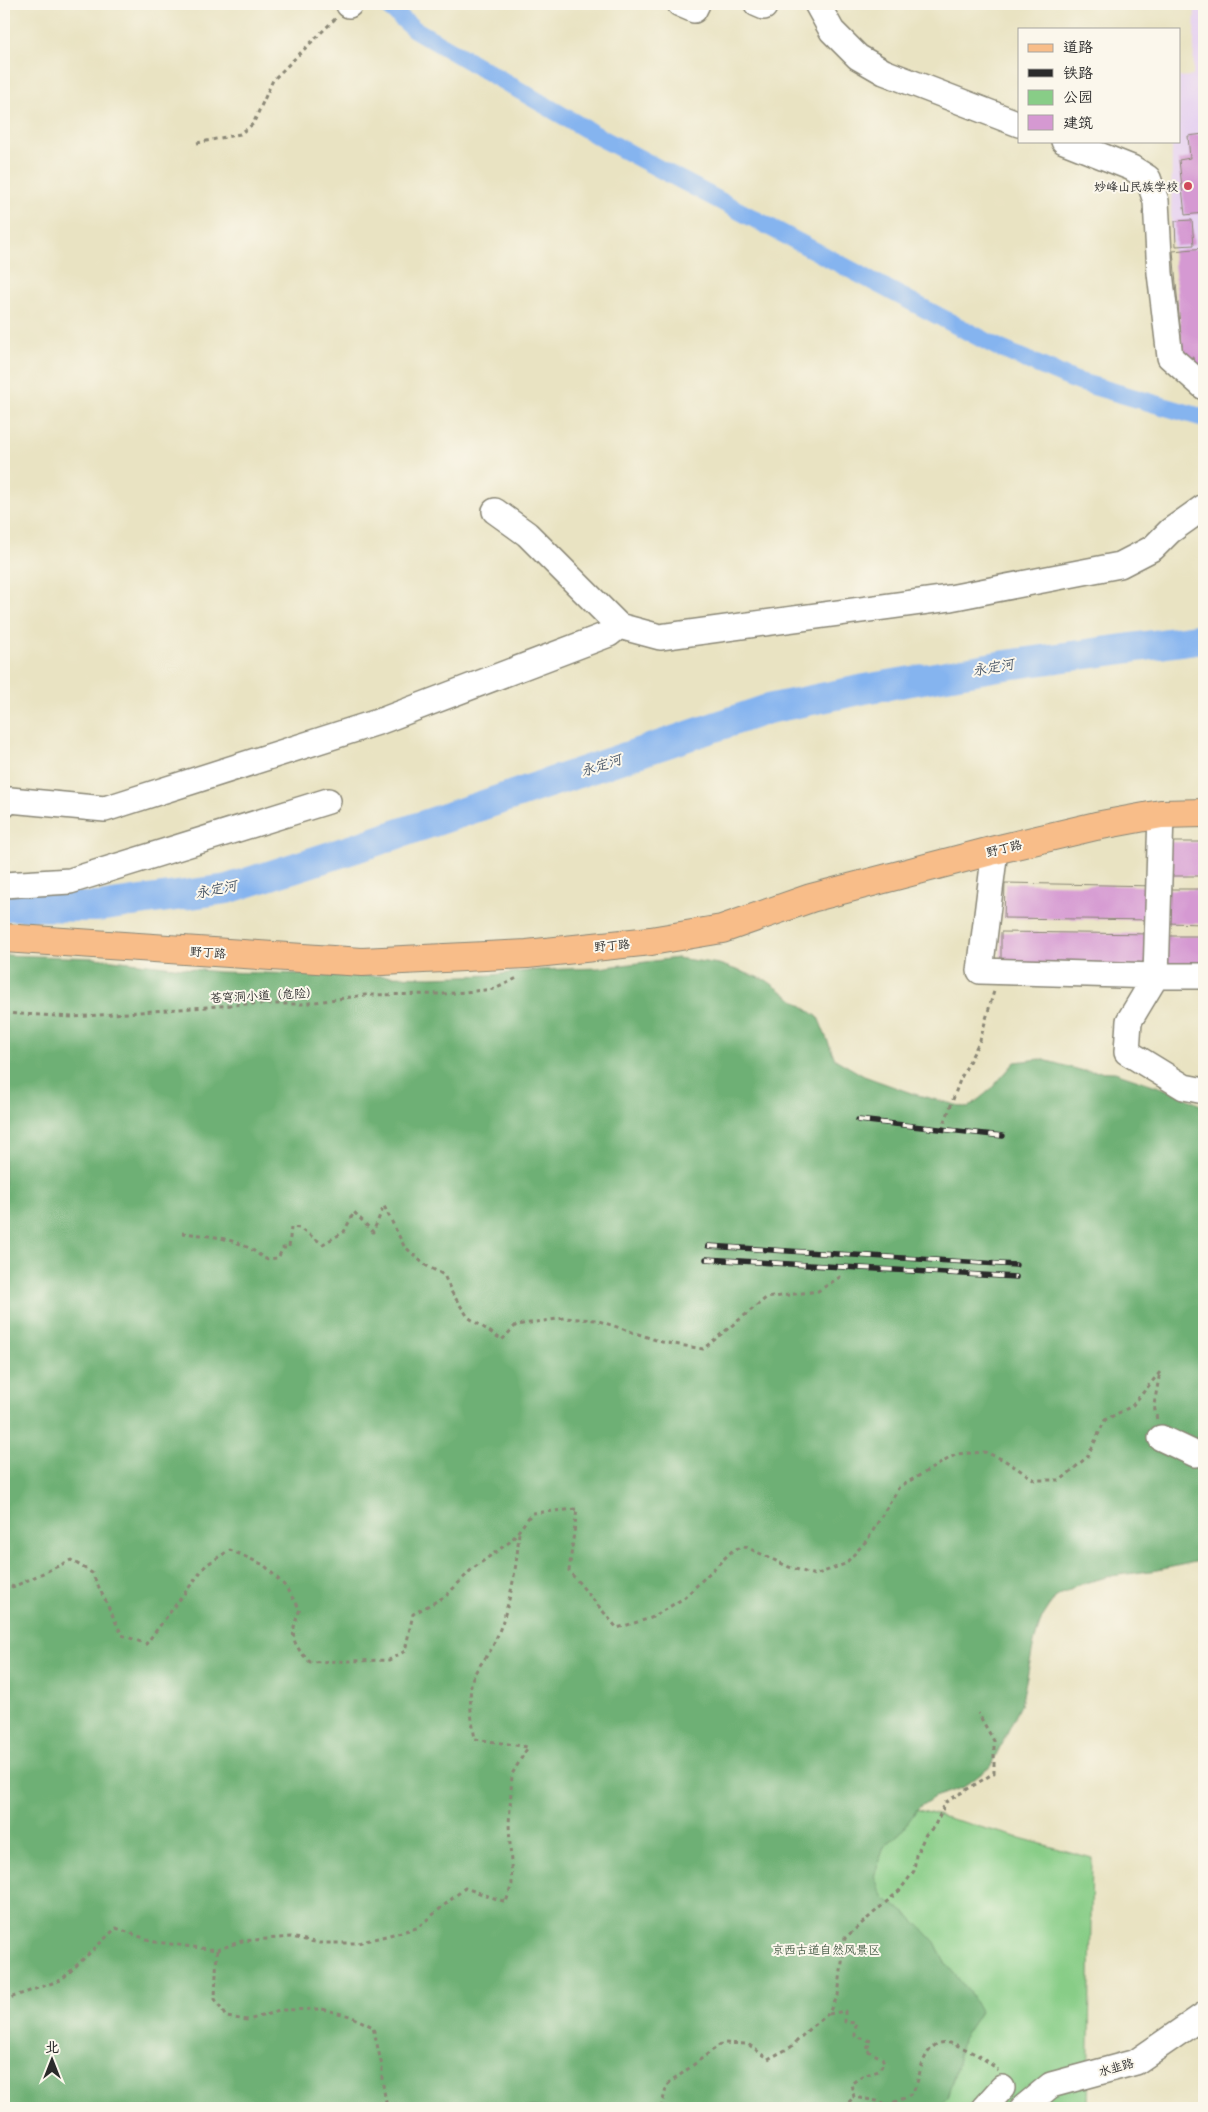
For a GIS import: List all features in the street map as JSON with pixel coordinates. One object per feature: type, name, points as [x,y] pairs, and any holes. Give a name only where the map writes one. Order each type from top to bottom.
[{"type":"main road","name":"野丁路","points":[[4,938],[362,962],[527,954],[650,941],[722,929],[811,898],[995,850],[1096,826],[1161,814],[1204,813]]},
{"type":"street","points":[[680,4],[694,10],[697,4]]},
{"type":"street","points":[[757,4],[764,7],[765,4]]},
{"type":"street","points":[[817,4],[832,31],[858,57],[884,72],[1018,124]]},
{"type":"street","points":[[1067,142],[1132,168],[1148,178],[1156,200],[1160,273],[1170,357],[1204,387]]},
{"type":"street","points":[[495,511],[527,534],[619,626],[660,638],[950,598],[1120,565],[1153,548],[1170,531],[1204,507]]},
{"type":"street","points":[[4,806],[10,800],[105,809],[380,721],[609,634],[619,626]]},
{"type":"street","points":[[4,885],[70,881],[328,801]]},
{"type":"street","points":[[1161,814],[1156,976],[1130,1022],[1127,1052],[1184,1087],[1204,1091]]},
{"type":"street","points":[[995,850],[980,971],[1204,976]]},
{"type":"street","points":[[1161,1438],[1195,1454],[1204,1452]]},
{"type":"street","name":"水韭路","points":[[1023,2108],[1051,2085],[1136,2062],[1204,2015]]},
{"type":"street","points":[[984,2108],[1002,2088]]},
{"type":"path","points":[[197,143],[240,134],[253,124],[273,80],[350,4]]},
{"type":"path","name":"苍穹洞小道（危险）","points":[[4,1013],[73,1016],[246,1004],[302,1004],[365,995],[444,994],[495,989],[528,972]]},
{"type":"path","points":[[942,1130],[960,1080],[980,1040],[1000,972]]},
{"type":"path","points":[[182,1234],[233,1240],[256,1251],[264,1259],[278,1258],[283,1248],[289,1248],[291,1227],[299,1228],[323,1244],[344,1232],[354,1212],[373,1232],[384,1206],[404,1246],[425,1265],[444,1275],[452,1293],[468,1317],[502,1340],[516,1325],[564,1318],[596,1320],[662,1342],[703,1349],[766,1298],[818,1291],[843,1275]]},
{"type":"path","points":[[4,1582],[12,1587],[71,1560],[92,1572],[122,1634],[146,1644],[206,1565],[230,1550],[264,1565],[284,1585],[300,1609],[292,1629],[298,1650],[310,1662],[390,1660],[404,1650],[413,1614],[446,1596],[472,1569],[510,1541],[532,1513],[577,1509],[569,1571],[617,1628],[651,1618],[684,1598],[734,1549],[746,1547],[789,1567],[815,1575],[845,1564],[868,1539],[899,1486],[958,1454],[985,1452],[1004,1460],[1035,1480],[1061,1480],[1088,1456],[1105,1420],[1132,1406],[1160,1372],[1154,1405],[1161,1438]]},
{"type":"path","points":[[4,2000],[61,1980],[116,1928],[155,1942],[217,1950],[242,1940],[291,1937],[319,1943],[358,1943],[417,1928],[465,1888],[506,1902],[512,1884],[510,1824],[512,1774],[528,1747],[475,1739],[472,1720],[471,1683],[492,1647],[511,1592],[519,1531]]},
{"type":"path","points":[[661,2108],[667,2085],[722,2043],[748,2044],[768,2058],[791,2047],[811,2027],[828,2014],[838,1996],[845,1938],[900,1890],[914,1870],[916,1855],[926,1834],[934,1827],[946,1802],[994,1774],[994,1741],[978,1713]]},
{"type":"path","points":[[217,1950],[215,1999],[226,2017],[248,2020],[283,2010],[322,2009],[350,2016],[373,2026],[382,2066],[382,2079],[387,2108]]},
{"type":"path","points":[[828,2014],[846,2011],[846,2022],[856,2023],[855,2036],[871,2041],[866,2050],[882,2058],[884,2062],[879,2071],[862,2076],[851,2084],[854,2097]]},
{"type":"path","points":[[886,2105],[909,2096],[919,2080],[922,2062],[930,2050],[941,2042],[951,2041],[987,2060],[1004,2075],[1002,2088]]},
{"type":"path","points":[[854,2097],[877,2101],[893,2108]]},
{"type":"path","points":[[843,2108],[854,2097]]},
{"type":"shaded area","name":"妙峰山民族学校","points":[[1195,4],[1204,4],[1204,375],[1183,358],[1171,231],[1172,142],[1180,142],[1180,77],[1193,76]]},
{"type":"green space","points":[[4,955],[95,958],[218,972],[431,977],[599,968],[677,958],[719,964],[766,980],[818,1017],[835,1059],[864,1076],[914,1094],[968,1108],[990,1090],[1015,1062],[1040,1059],[1084,1071],[1115,1072],[1177,1093],[1204,1107],[1204,1560],[1158,1570],[1111,1576],[1077,1585],[1055,1598],[1042,1618],[1034,1643],[1021,1705],[990,1767],[964,1787],[934,1797],[918,1808],[901,1832],[884,1847],[874,1877],[884,1898],[911,1917],[935,1942],[944,1961],[969,1992],[980,2012],[962,2039],[956,2069],[947,2098],[937,2108],[4,2108]]},
{"type":"green space","name":"京西古道自然风景区","points":[[800,1777],[1092,1858],[1088,2108],[85,2108]]},
{"type":"building","points":[[1204,134],[1204,213],[1185,215],[1179,160],[1190,158],[1188,136]]},
{"type":"building","points":[[1192,220],[1194,245],[1176,246],[1175,221]]},
{"type":"building","points":[[1204,248],[1204,368],[1194,369],[1193,357],[1183,358],[1173,251]]},
{"type":"building","points":[[1166,842],[1204,842],[1204,876],[1166,876]]},
{"type":"building","points":[[1005,883],[1156,886],[1155,920],[1004,918]]},
{"type":"building","points":[[1166,889],[1204,889],[1204,924],[1166,923]]},
{"type":"building","points":[[1001,932],[1153,934],[1152,969],[1001,967]]},
{"type":"building","points":[[1163,936],[1204,936],[1204,970],[1163,970]]},
{"type":"waterway","points":[[385,4],[414,29],[603,139],[1001,349],[1076,381],[1204,418]]},
{"type":"waterway","name":"永定河","points":[[4,906],[97,907],[227,889],[356,848],[768,709],[865,689],[999,666],[1204,638]]},
{"type":"railway","points":[[858,1120],[1003,1136]]},
{"type":"railway","points":[[708,1246],[1016,1265]]},
{"type":"railway","points":[[706,1259],[1016,1277]]},
{"type":"place","name":"妙峰山民族学校","points":[[1188,186]]}]
